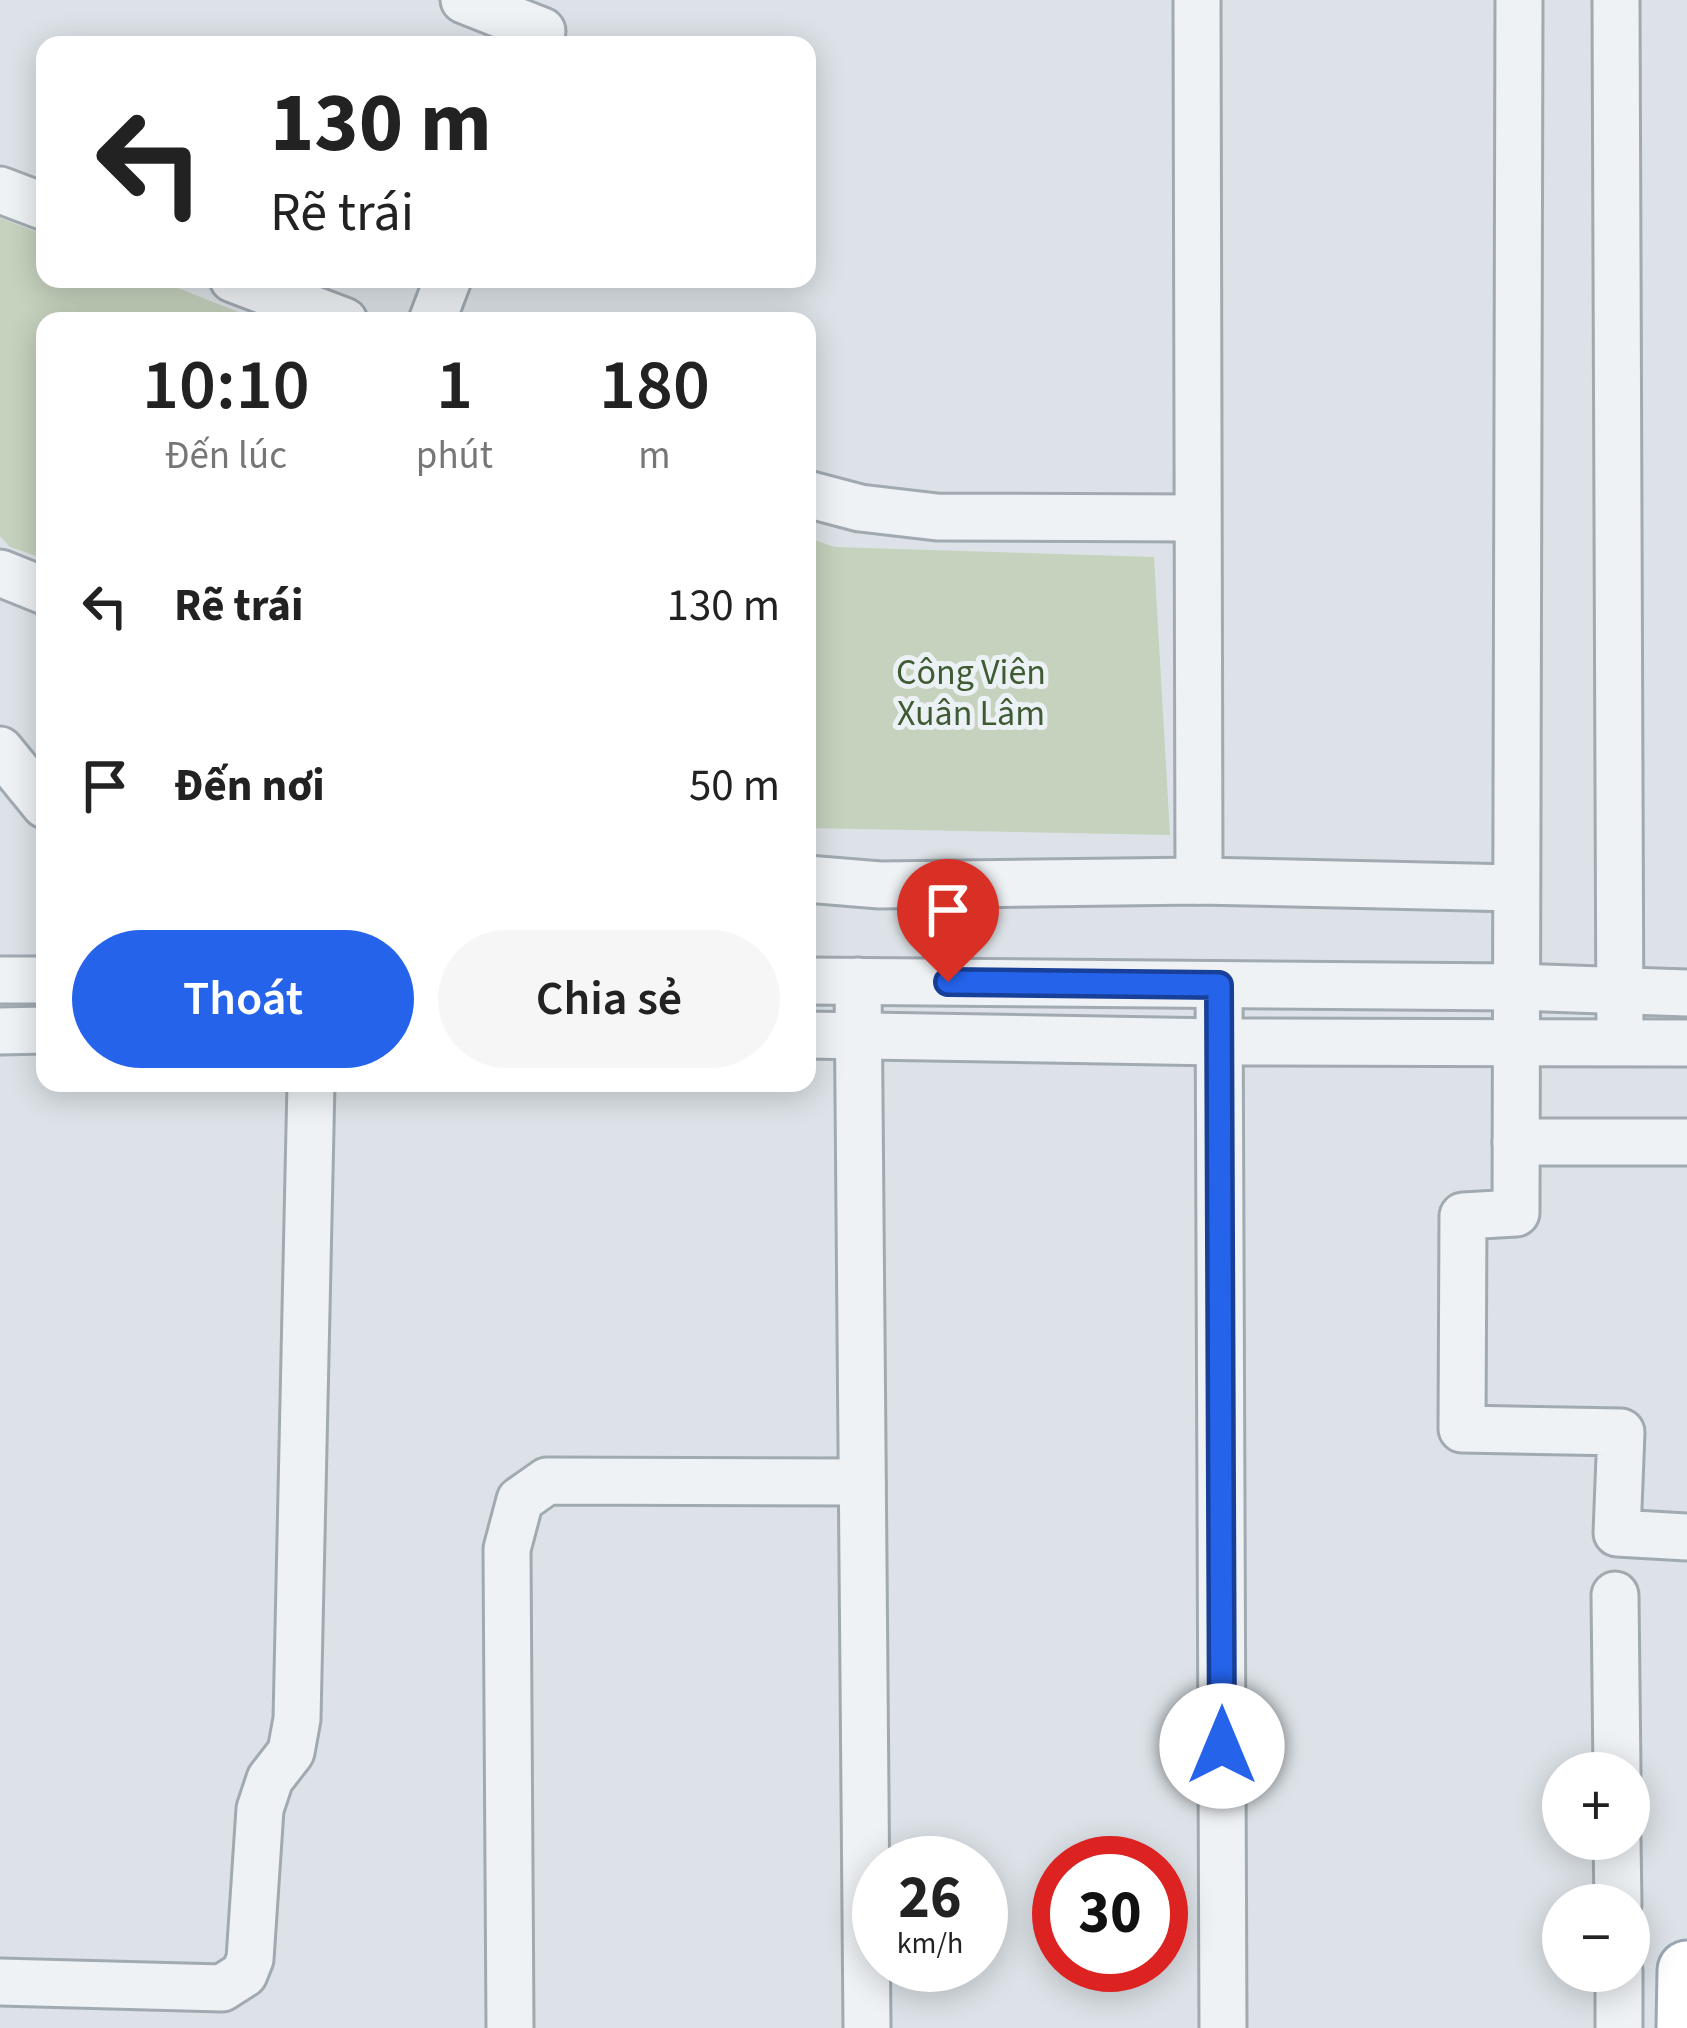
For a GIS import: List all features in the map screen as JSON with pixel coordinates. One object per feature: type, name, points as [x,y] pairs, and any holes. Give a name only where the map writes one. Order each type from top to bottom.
[{"type":"main road","points":[[1686,2028],[1687,1970]]},
{"type":"street","points":[[464,0],[544,25]]},
{"type":"street","points":[[1197,0],[1199,881]]},
{"type":"street","points":[[1519,0],[1516,1213],[1463,1216],[1462,1429],[1622,1432],[1617,1533],[1687,1537]]},
{"type":"street","points":[[1616,0],[1621,1042]]},
{"type":"street","points":[[0,190],[36,204]]},
{"type":"street","points":[[257,288],[320,312]]},
{"type":"street","points":[[816,496],[860,508],[937,517],[1196,518]]},
{"type":"street","points":[[0,573],[36,587]]},
{"type":"street","points":[[0,750],[36,794]]},
{"type":"street","points":[[816,880],[880,885],[1199,881],[1516,889]]},
{"type":"street","points":[[0,980],[36,980]]},
{"type":"street","points":[[816,981],[1687,993]]},
{"type":"street","points":[[858,981],[866,2028]]},
{"type":"street","points":[[1219,985],[1223,2028]]},
{"type":"street","points":[[0,1031],[36,1030]]},
{"type":"street","points":[[816,1035],[1687,1043]]},
{"type":"street","points":[[0,1982],[222,1988],[244,1974],[250,1959],[260,1809],[270,1779],[291,1751],[297,1719],[311,1092]]},
{"type":"street","points":[[1516,1142],[1687,1142]]},
{"type":"street","points":[[510,2028],[506,1549],[520,1500],[547,1481],[862,1482]]},
{"type":"street","points":[[1615,1595],[1617,1752]]},
{"type":"street","points":[[1618,1992],[1619,2028]]},
{"type":"green space","points":[[0,218],[36,232],[36,288],[178,288],[238,312],[36,312],[36,556],[10,547],[0,536]]},
{"type":"green space","name":"Công Viên Xuân Lâm","points":[[816,540],[834,547],[1154,557],[1170,835],[816,828]]},
{"type":"route","points":[[948,982],[1219,985],[1222,1746]]}]
